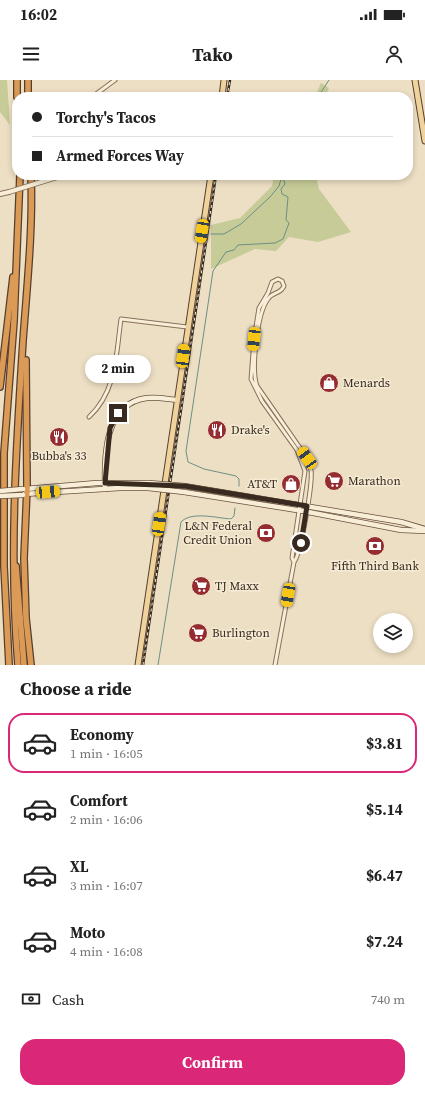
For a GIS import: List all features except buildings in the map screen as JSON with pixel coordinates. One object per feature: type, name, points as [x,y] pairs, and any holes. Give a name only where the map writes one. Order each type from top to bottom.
[{"type":"highway","points":[[17,80],[17,92]]},
{"type":"highway","points":[[28,80],[28,92]]},
{"type":"highway","points":[[0,534],[18,241],[20,180]]},
{"type":"highway","points":[[18,665],[13,587],[13,518],[15,463],[26,306],[31,180]]},
{"type":"highway","points":[[0,387],[8,312],[18,241]]},
{"type":"highway","points":[[26,306],[24,558],[26,618],[33,665]]},
{"type":"highway","points":[[4,483],[4,566],[9,665]]},
{"type":"highway","points":[[13,518],[24,665]]},
{"type":"main road","points":[[223,92],[224,80]]},
{"type":"main road","points":[[414,80],[425,138]]},
{"type":"main road","points":[[138,665],[187,327],[210,180]]},
{"type":"main road","points":[[105,489],[110,428],[118,413],[128,405],[145,398],[177,400]]},
{"type":"main road","points":[[0,496],[105,483],[149,486],[300,508]]},
{"type":"main road","points":[[0,491],[25,492],[149,486],[185,486],[306,509],[401,522],[425,530]]},
{"type":"main road","points":[[306,509],[401,530],[425,530]]},
{"type":"street","points":[[99,92],[115,80]]},
{"type":"street","points":[[0,194],[48,180]]},
{"type":"street","points":[[276,665],[294,562],[297,558],[301,543],[311,470],[307,458],[260,391],[254,377],[254,366],[263,308],[268,298],[284,288],[283,282],[275,279],[259,308],[254,339],[251,379],[262,401],[297,450],[306,471],[292,558],[294,562]]},
{"type":"street","points":[[271,286],[272,290],[276,292]]},
{"type":"street","points":[[89,416],[111,386],[121,319],[187,327]]},
{"type":"green space","points":[[0,80],[7,80],[10,125],[0,112]]},
{"type":"green space","points":[[321,83],[329,88],[327,92],[317,92]]},
{"type":"green space","points":[[273,180],[317,180],[319,189],[351,232],[318,242],[289,237],[276,251],[255,249],[211,269],[211,225],[240,218],[272,186]]},
{"type":"waterway","points":[[321,92],[329,80]]},
{"type":"waterway","points":[[211,234],[224,234],[241,224],[270,197],[279,186],[281,180]]},
{"type":"waterway","points":[[239,486],[239,479],[236,476],[204,469],[188,462],[186,451],[213,271],[226,252],[234,250],[238,245],[275,243],[283,239],[289,223],[286,220],[288,197],[282,194],[281,189],[285,184],[284,180]]},
{"type":"waterway","points":[[158,665],[181,522],[185,519],[198,516],[231,519],[234,516],[235,508]]},
{"type":"railway","points":[[228,92],[230,80]]},
{"type":"railway","points":[[143,665],[215,180]]},
{"type":"place","name":"Menards","points":[[329,383]]},
{"type":"place","name":"Drake's","points":[[217,430]]},
{"type":"place","name":"Bubba's 33","points":[[59,437]]},
{"type":"place","name":"Marathon","points":[[334,481]]},
{"type":"place","name":"AT&T","points":[[291,484]]},
{"type":"place","name":"L&N Federal Credit Union","points":[[266,533]]},
{"type":"place","name":"Fifth Third Bank","points":[[375,546]]},
{"type":"place","name":"TJ Maxx","points":[[201,586]]},
{"type":"place","name":"Burlington","points":[[198,633]]},
{"type":"route","points":[[118,413],[110,428],[104,473],[105,483],[149,483],[185,486],[307,506],[301,543]]}]
